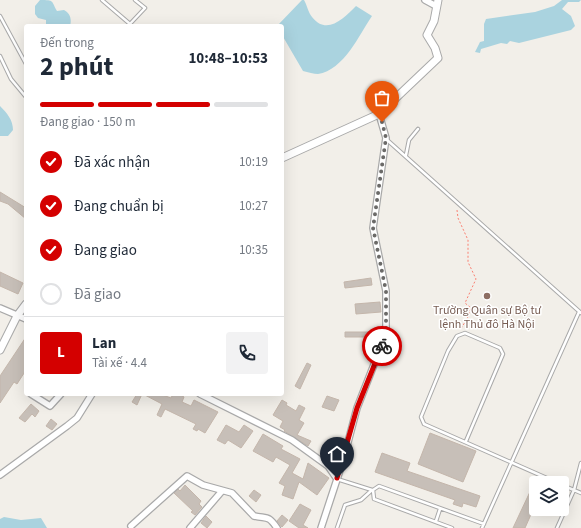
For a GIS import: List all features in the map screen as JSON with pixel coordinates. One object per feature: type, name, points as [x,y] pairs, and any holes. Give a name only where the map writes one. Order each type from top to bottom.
[{"type":"street","points":[[284,157],[379,114],[438,58],[435,48],[427,35],[434,21],[437,3],[425,0]]},
{"type":"street","points":[[322,528],[357,408],[386,334],[386,291],[373,228],[386,138],[379,114]]},
{"type":"street","points":[[0,350],[17,316],[24,307]]},
{"type":"street","points":[[0,308],[24,318]]},
{"type":"street","points":[[34,396],[50,406],[59,396]]},
{"type":"street","points":[[0,475],[77,418],[91,396]]},
{"type":"street","points":[[204,396],[292,440],[328,466],[337,478]]},
{"type":"street","points":[[131,526],[184,477],[187,476],[200,483],[236,496],[254,516],[271,518],[277,528]]},
{"type":"street","points":[[190,528],[222,491]]},
{"type":"lane","points":[[102,0],[128,24]]},
{"type":"lane","points":[[130,24],[145,8],[135,0]]},
{"type":"lane","points":[[0,16],[24,60]]},
{"type":"lane","points":[[0,56],[11,79],[24,95]]},
{"type":"lane","points":[[406,156],[409,140],[418,129]]},
{"type":"lane","points":[[386,138],[580,312],[482,528]]},
{"type":"lane","points":[[466,442],[503,354],[500,348],[465,333],[457,336],[448,351],[421,417],[424,424],[543,476]]},
{"type":"lane","points":[[557,528],[574,490],[581,463]]},
{"type":"lane","points":[[337,478],[373,490]]},
{"type":"lane","points":[[337,528],[345,505],[362,500],[379,486],[484,524]]},
{"type":"lane","points":[[569,488],[581,493]]},
{"type":"lane","points":[[373,490],[374,499],[452,528]]},
{"type":"lane","points":[[436,522],[440,509]]},
{"type":"path","points":[[457,201],[458,218],[468,240],[468,262],[476,279],[465,303],[471,308],[457,336]]},
{"type":"water","points":[[40,0],[48,0],[52,2],[57,11],[64,10],[68,13],[70,16],[70,24],[46,24],[46,20],[38,18],[35,14],[35,6]]},
{"type":"water","points":[[302,0],[304,0],[312,17],[324,25],[329,25],[341,20],[356,6],[372,16],[350,51],[343,59],[336,66],[318,74],[303,71],[284,38],[284,24],[279,24]]},
{"type":"water","points":[[562,0],[581,0],[579,2],[568,2],[562,9],[571,16],[575,26],[571,30],[519,43],[510,41],[507,44],[501,43],[481,49],[480,53],[475,52],[480,42],[484,41],[484,24],[486,19],[535,12],[554,6]]},
{"type":"water","points":[[0,106],[12,123],[13,130],[8,136],[0,136]]},
{"type":"water","points":[[4,517],[21,520],[41,518],[47,528],[0,528],[0,519]]},
{"type":"building","points":[[0,192],[24,207],[24,217],[8,204],[0,201]]},
{"type":"building","points":[[0,272],[23,283],[18,294],[0,286]]},
{"type":"building","points":[[371,278],[372,285],[345,288],[344,282]]},
{"type":"building","points":[[380,302],[381,312],[356,314],[355,304]]},
{"type":"building","points":[[345,332],[379,332],[379,337],[345,337]]},
{"type":"building","points":[[24,340],[24,373],[17,384],[14,382],[0,403],[0,376]]},
{"type":"building","points":[[307,363],[311,365],[300,389],[295,386]]},
{"type":"building","points":[[136,396],[141,396],[137,405],[132,402]]},
{"type":"building","points":[[147,396],[166,396],[171,398],[172,396],[182,396],[184,397],[182,402],[191,406],[194,400],[218,412],[205,433],[198,429],[197,431],[193,429],[196,424],[165,409],[161,417],[157,415],[162,404]]},
{"type":"building","points":[[327,396],[339,400],[334,411],[322,407]]},
{"type":"building","points":[[282,400],[287,403],[286,405],[296,411],[299,405],[305,408],[299,420],[304,423],[297,435],[311,441],[308,446],[284,431],[285,430],[280,427],[283,421],[273,415]]},
{"type":"building","points":[[31,404],[39,411],[35,417],[32,414],[25,422],[19,418]]},
{"type":"building","points":[[51,419],[57,424],[52,430],[46,426]]},
{"type":"building","points":[[226,425],[239,432],[244,425],[253,431],[241,448],[228,440],[225,444],[217,440]]},
{"type":"building","points":[[430,433],[476,451],[463,482],[418,464]]},
{"type":"building","points":[[263,434],[283,446],[281,449],[300,459],[292,473],[303,479],[308,463],[329,478],[317,495],[299,482],[293,499],[282,495],[285,486],[279,483],[290,465],[276,457],[273,462],[253,451]]},
{"type":"building","points":[[382,453],[410,463],[407,471],[480,496],[476,507],[463,503],[462,507],[453,504],[455,500],[375,472]]},
{"type":"building","points":[[185,485],[201,501],[199,504],[202,507],[195,515],[191,512],[193,511],[174,493],[178,489],[180,491]]},
{"type":"building","points":[[254,490],[261,495],[256,502],[249,496]]},
{"type":"building","points":[[529,494],[529,516],[530,516],[525,528],[513,528]]},
{"type":"building","points":[[300,504],[311,510],[303,525],[308,528],[299,528],[289,521]]},
{"type":"building","points":[[282,515],[288,520],[282,527],[277,521]]},
{"type":"building","points":[[206,516],[212,522],[207,528],[201,523]]},
{"type":"way so far","points":[[382,122],[386,138],[373,228],[386,291],[386,334],[382,346]]},
{"type":"place","name":"Trường Quân sự Bộ tư lệnh Thủ đô Hà Nội","points":[[487,296]]},
{"type":"route","points":[[337,478],[357,408],[382,346]]}]
